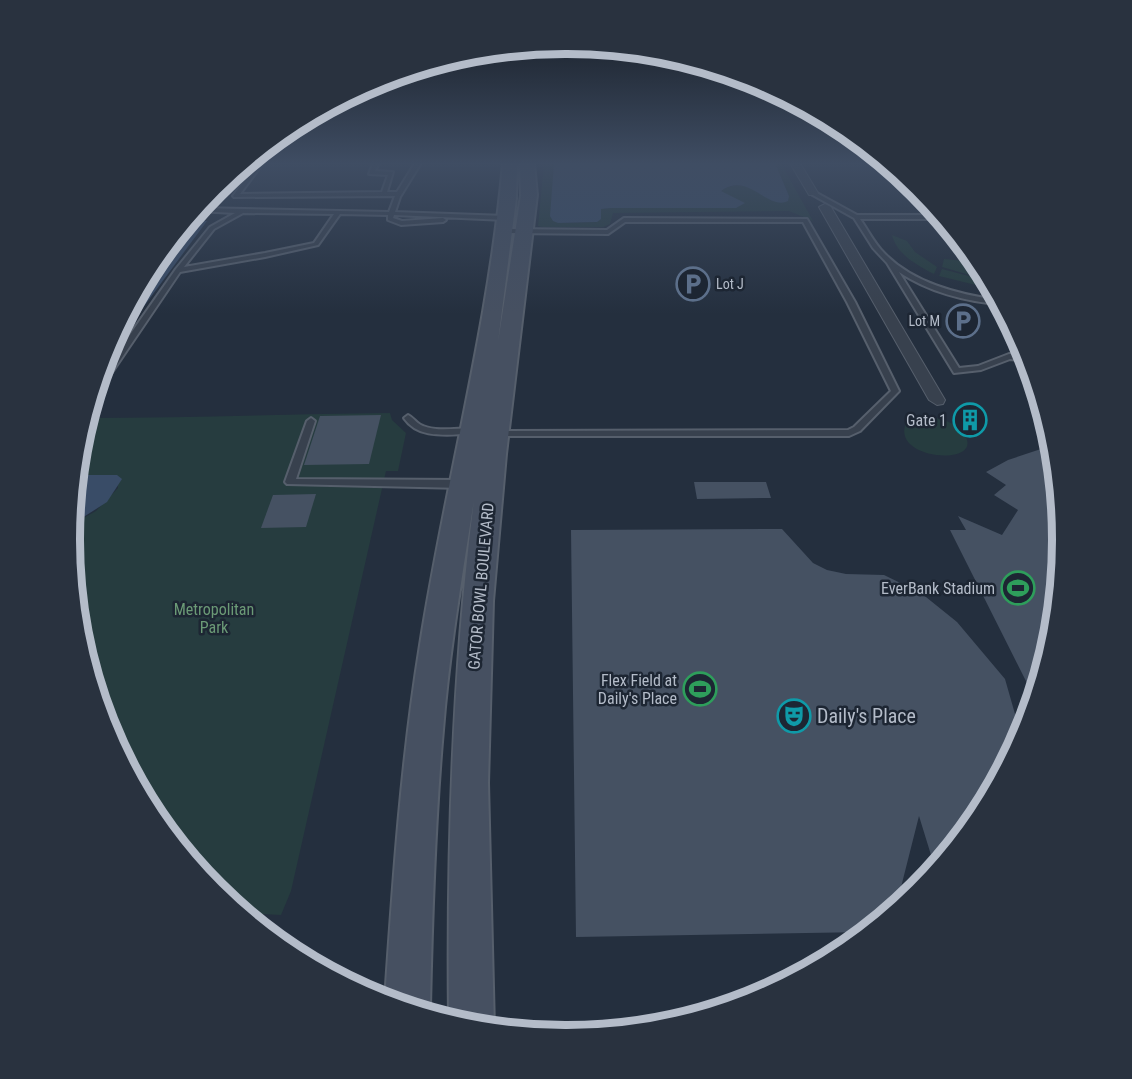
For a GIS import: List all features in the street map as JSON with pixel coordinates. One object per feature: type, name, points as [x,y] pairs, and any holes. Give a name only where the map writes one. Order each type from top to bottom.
[{"type":"main road","name":"GATOR BOWL BOULEVARD","points":[[473,1016],[470,821],[474,663],[483,541],[484,432],[511,227],[510,213]]},
{"type":"main road","name":"GATOR BOWL BOULEVARD","points":[[511,227],[519,213]]},
{"type":"main road","name":"GATOR BOWL BOULEVARD","points":[[407,998],[414,861],[425,730],[436,642],[463,484],[484,432]]},
{"type":"street","points":[[829,213],[938,400]]},
{"type":"lane","points":[[113,365],[178,270],[212,228],[238,213]]},
{"type":"lane","points":[[306,213],[391,214],[390,219],[401,223],[438,221],[457,216],[511,227],[608,232],[621,221],[634,219],[805,220],[851,302],[895,391],[857,429],[849,433],[484,432],[420,429],[412,426],[408,418]]},
{"type":"lane","points":[[849,213],[856,217],[890,264],[957,371],[980,368],[1007,357],[1016,356]]},
{"type":"lane","points":[[178,270],[234,259],[267,256],[316,244],[337,214]]},
{"type":"lane","points":[[856,217],[929,217]]},
{"type":"lane","points":[[890,264],[939,288],[987,299]]},
{"type":"lane","points":[[311,421],[290,482],[463,484]]},
{"type":"green space","points":[[539,213],[557,213],[558,223],[597,222],[600,213],[613,213],[610,224],[603,227],[538,226]]},
{"type":"green space","points":[[795,213],[809,213],[813,221]]},
{"type":"green space","points":[[892,235],[907,241],[915,252],[937,267],[934,274],[903,254]]},
{"type":"green space","points":[[944,259],[963,261],[974,276],[942,267]]},
{"type":"green space","points":[[942,269],[974,277],[979,286],[939,276]]},
{"type":"green space","name":"Metropolitan Park","points":[[390,413],[392,420],[406,433],[398,471],[386,471],[291,891],[281,915],[256,914],[223,883],[181,835],[162,809],[131,754],[117,725],[97,665],[85,603],[80,540],[81,519],[96,511],[118,488],[116,475],[85,475],[96,418]]},
{"type":"green space","points":[[926,416],[947,421],[964,434],[967,445],[962,452],[938,455],[923,452],[912,445],[905,436],[906,423],[910,419]]},
{"type":"water","points":[[550,213],[601,213],[601,219],[597,222],[558,223],[550,216]]},
{"type":"water","points":[[199,221],[207,221],[133,321],[162,270],[181,244]]},
{"type":"water","points":[[85,475],[117,475],[122,479],[107,502],[81,518]]},
{"type":"building","points":[[381,415],[369,464],[304,465],[320,416]]},
{"type":"building","name":"EverBank Stadium","points":[[1043,448],[1050,508],[1052,540],[1047,603],[1029,687],[950,530],[966,530],[958,516],[1002,535],[1018,510],[994,495],[1006,485],[986,472],[1008,460]]},
{"type":"building","points":[[694,482],[766,482],[771,498],[697,499]]},
{"type":"building","points":[[316,494],[306,527],[261,528],[273,495]]},
{"type":"building","name":"Daily's Place","points":[[782,529],[813,563],[827,570],[846,574],[884,575],[921,593],[957,622],[1005,679],[1017,720],[986,782],[970,809],[932,859],[919,816],[900,892],[862,925],[852,932],[576,937],[571,530]]},
{"type":"place","name":"Lot J","points":[[693,284]]},
{"type":"place","name":"Lot M","points":[[963,321]]},
{"type":"place","name":"Gate 1","points":[[970,420]]},
{"type":"place","name":"EverBank Stadium","points":[[1018,588]]},
{"type":"place","name":"Flex Field at Daily's Place","points":[[700,689]]},
{"type":"place","name":"Daily's Place","points":[[794,716]]}]
